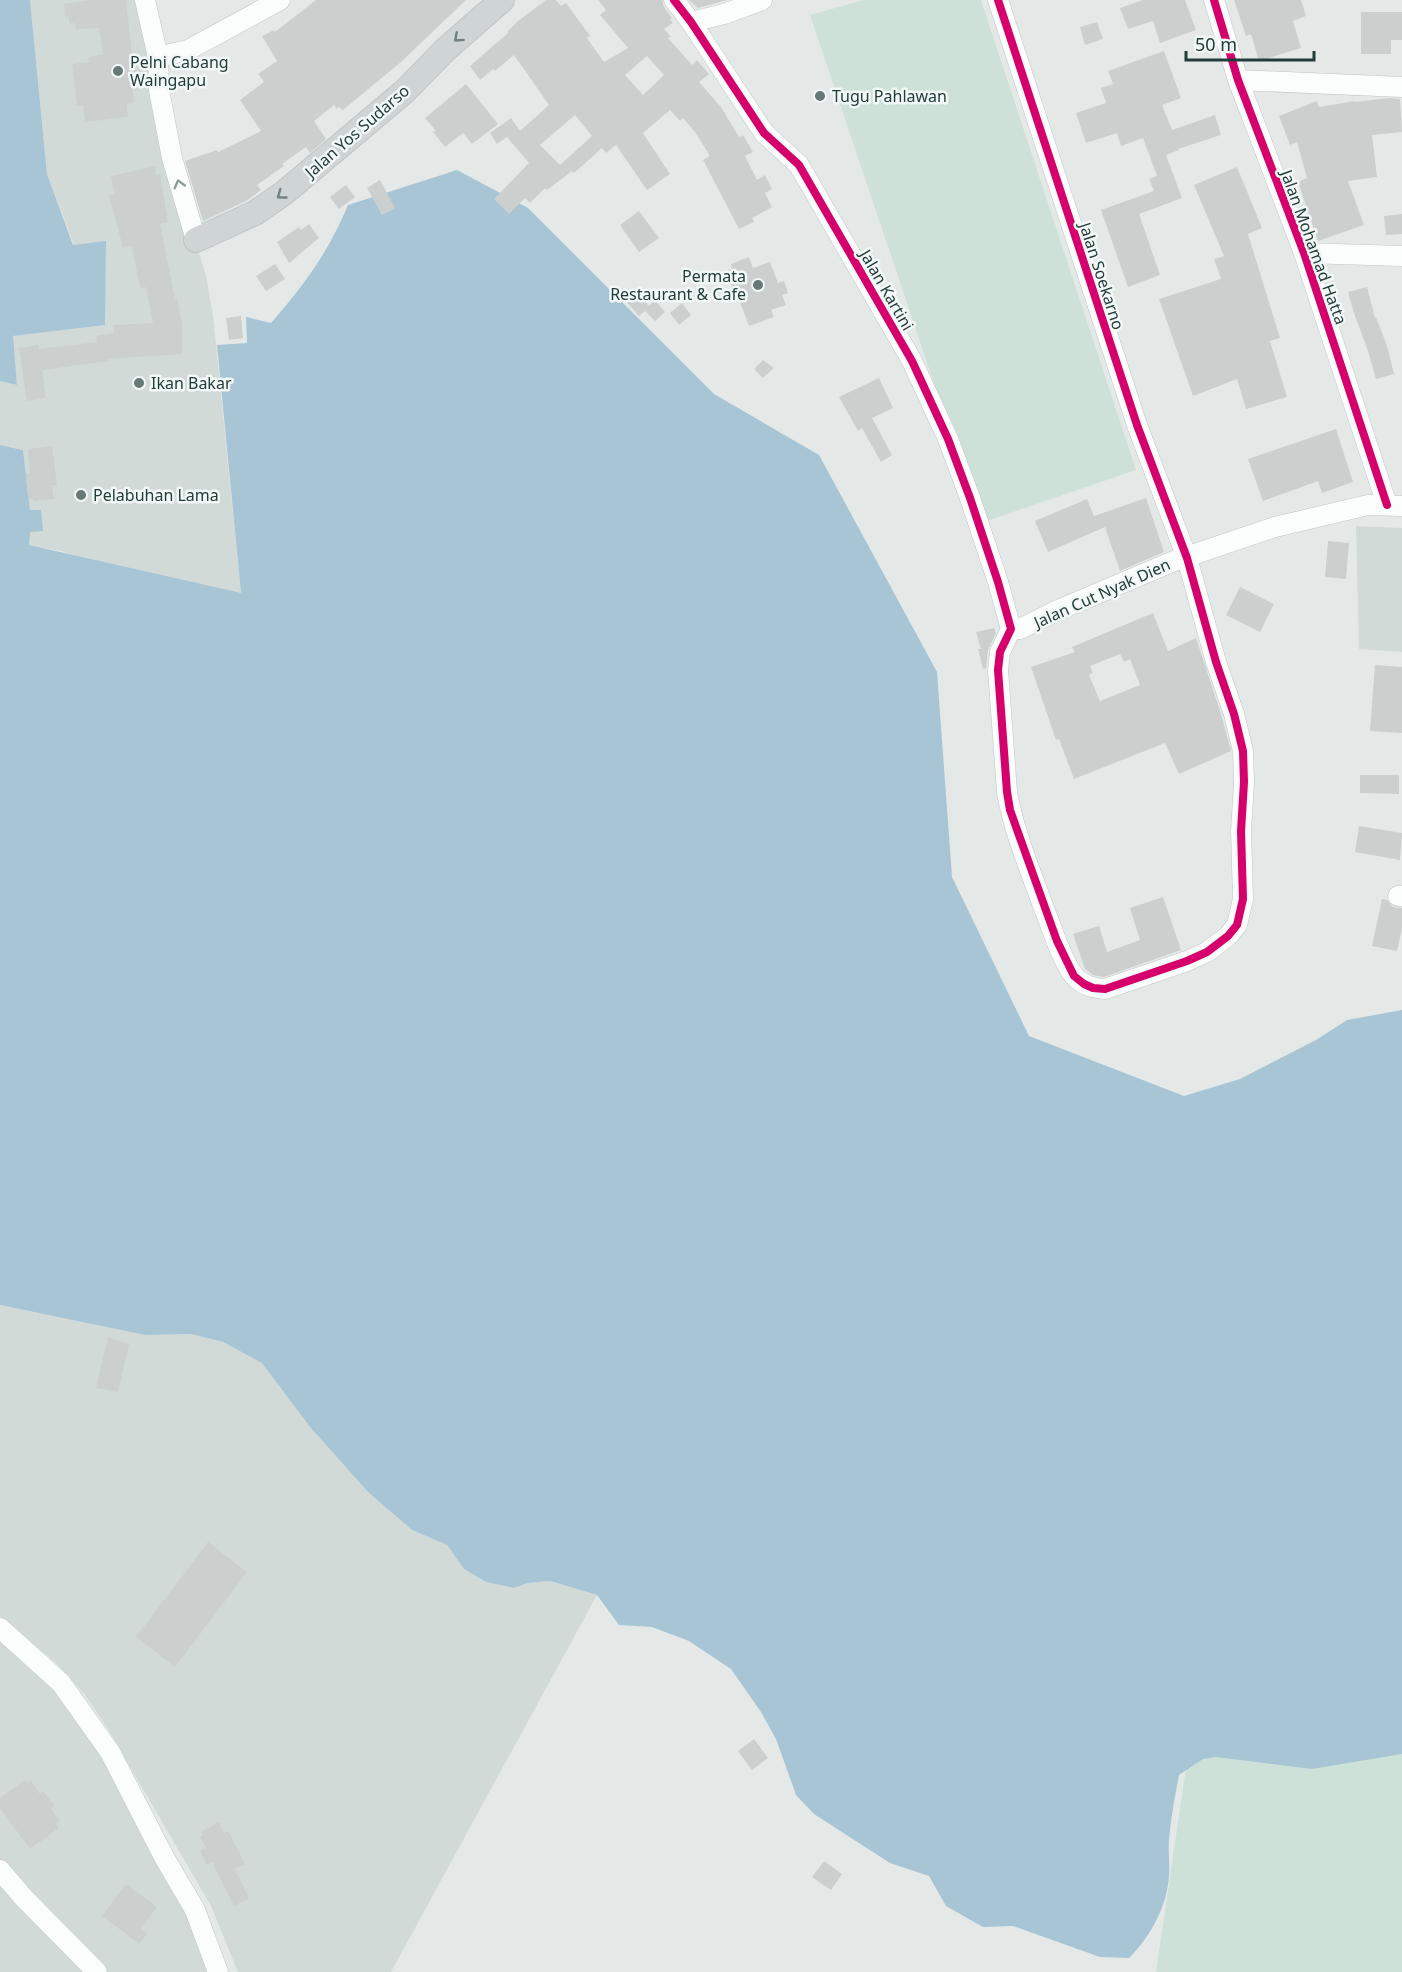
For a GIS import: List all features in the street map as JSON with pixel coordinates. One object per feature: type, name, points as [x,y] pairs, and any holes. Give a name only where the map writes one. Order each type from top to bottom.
[{"type":"main road","name":"Jalan Yos Sudarso","points":[[196,240],[255,213],[284,194],[405,91],[445,50],[502,0]]},
{"type":"street","points":[[145,0],[158,57],[159,90],[172,158],[196,240]]},
{"type":"street","points":[[158,57],[188,50],[280,0]]},
{"type":"street","name":"Jalan Kartini","points":[[674,0],[764,133],[799,165],[912,361],[948,439],[970,498],[1011,629]]},
{"type":"street","points":[[691,22],[724,14],[762,0]]},
{"type":"street","name":"Jalan Soekarno","points":[[998,0],[1137,425],[1187,558],[1241,741],[1244,782],[1241,831],[1244,875],[1241,913],[1237,925],[1228,936],[1207,952],[1105,989],[1093,988],[1074,976],[1056,941],[1010,810],[998,670],[1000,652],[1011,629]]},
{"type":"street","name":"Jalan Mohamad Hatta","points":[[1214,0],[1238,80],[1304,253],[1394,505]]},
{"type":"street","points":[[1238,80],[1402,87]]},
{"type":"street","points":[[1304,253],[1402,256]]},
{"type":"street","name":"Jalan Cut Nyak Dien","points":[[1011,629],[1020,629],[1102,591],[1275,527],[1368,505],[1394,505]]},
{"type":"street","points":[[4,1635],[61,1683],[110,1752],[164,1857],[195,1910],[218,1972]]},
{"type":"street","points":[[0,1870],[23,1897],[97,1972]]},
{"type":"shaded area","points":[[30,0],[146,0],[191,227],[206,276],[213,315],[242,603],[60,551],[29,545],[29,532],[41,510],[30,511],[23,450],[0,445],[0,381],[17,385],[12,336],[104,325],[106,242],[74,245],[47,174]]},
{"type":"shaded area","points":[[1356,526],[1402,528],[1402,652],[1359,649]]},
{"type":"shaded area","points":[[0,1305],[145,1335],[191,1334],[223,1342],[263,1363],[310,1427],[368,1492],[412,1530],[447,1545],[464,1569],[486,1582],[512,1588],[528,1583],[550,1581],[597,1595],[391,1972],[238,1972],[211,1906],[108,1729],[85,1695],[55,1662],[0,1617]]},
{"type":"shaded area","points":[[0,1639],[34,1664],[93,1731],[220,1972],[0,1972]]},
{"type":"green space","points":[[864,0],[981,0],[1136,470],[981,523],[810,15]]},
{"type":"green space","points":[[1192,1727],[1402,1741],[1402,1972],[1156,1972]]},
{"type":"water","points":[[0,0],[30,0],[47,174],[73,245],[106,241],[105,325],[13,336],[17,385],[0,381]]},
{"type":"water","points":[[457,170],[528,208],[714,394],[819,455],[937,672],[952,877],[1029,1036],[1184,1096],[1240,1079],[1316,1040],[1347,1020],[1402,1010],[1402,1754],[1312,1769],[1216,1757],[1203,1759],[1179,1775],[1170,1831],[1169,1876],[1165,1899],[1144,1941],[1129,1958],[1100,1957],[1013,1926],[983,1927],[946,1906],[929,1876],[890,1863],[814,1814],[796,1795],[776,1739],[761,1712],[731,1669],[689,1641],[652,1627],[619,1625],[597,1595],[550,1581],[528,1583],[513,1588],[486,1582],[464,1569],[447,1545],[412,1530],[368,1492],[310,1427],[262,1363],[223,1342],[191,1334],[145,1335],[0,1305],[0,445],[23,450],[30,510],[41,510],[43,531],[30,532],[29,545],[241,593],[217,345],[247,343],[246,317],[271,323],[314,268],[348,205]]},
{"type":"building","points":[[92,0],[126,0],[137,78],[131,79],[134,103],[127,104],[128,117],[85,122],[83,105],[77,106],[72,64],[89,62],[88,57],[103,54],[99,28],[76,29],[75,23],[70,24],[68,16],[65,17],[64,4]]},
{"type":"building","points":[[316,0],[466,0],[401,62],[343,110],[339,107],[337,109],[334,105],[314,121],[326,139],[310,153],[306,147],[257,185],[261,190],[246,201],[203,221],[185,161],[217,150],[218,152],[261,131],[240,100],[264,82],[258,74],[277,61],[262,36],[274,30],[275,32]]},
{"type":"building","points":[[546,0],[556,0],[561,6],[566,3],[590,36],[587,38],[604,62],[628,48],[600,15],[606,10],[598,0],[662,0],[673,23],[664,29],[671,37],[668,38],[692,65],[697,60],[709,74],[699,82],[721,107],[739,137],[743,135],[753,152],[745,156],[757,180],[765,175],[772,189],[765,193],[772,207],[752,218],[754,222],[739,229],[703,160],[710,156],[683,118],[680,121],[670,110],[643,133],[670,174],[647,190],[616,145],[606,153],[602,148],[574,173],[572,171],[547,190],[545,188],[530,203],[525,198],[509,214],[494,199],[529,163],[507,137],[497,144],[490,133],[511,118],[520,131],[549,105],[514,55],[480,80],[470,66],[508,33],[518,21]],"holes":[[[647,56],[664,75],[643,95],[625,75]],[[575,115],[592,136],[560,165],[540,145]]]},
{"type":"building","points":[[689,0],[727,0],[698,8]]},
{"type":"building","points":[[1143,0],[1185,0],[1196,30],[1160,43],[1153,21],[1128,29],[1120,8]]},
{"type":"building","points":[[1234,0],[1301,0],[1306,16],[1293,21],[1301,48],[1259,61],[1251,34],[1246,36]]},
{"type":"building","points":[[1361,12],[1402,12],[1402,40],[1391,40],[1391,54],[1361,54]]},
{"type":"building","points":[[1097,22],[1103,39],[1085,45],[1080,27]]},
{"type":"building","points":[[1164,51],[1181,98],[1162,105],[1172,130],[1215,115],[1221,135],[1166,155],[1182,198],[1139,214],[1160,275],[1128,287],[1101,210],[1154,191],[1149,179],[1157,176],[1143,138],[1121,146],[1117,133],[1086,143],[1076,113],[1106,103],[1101,88],[1113,84],[1108,71]]},
{"type":"building","points":[[466,84],[498,124],[472,144],[463,133],[445,147],[425,118]]},
{"type":"building","points":[[1390,98],[1400,99],[1402,132],[1372,135],[1377,177],[1348,181],[1364,225],[1318,241],[1298,182],[1307,178],[1297,142],[1290,145],[1279,116],[1317,101],[1319,107]]},
{"type":"building","points":[[155,166],[156,176],[160,174],[168,222],[160,224],[182,325],[182,354],[109,359],[110,361],[42,370],[46,398],[27,401],[19,348],[38,345],[39,349],[97,342],[96,336],[114,333],[114,325],[153,323],[146,287],[140,288],[132,246],[123,248],[109,194],[114,194],[111,176]]},
{"type":"building","points":[[1237,167],[1262,228],[1248,234],[1280,338],[1270,341],[1287,397],[1246,409],[1237,379],[1193,396],[1159,299],[1221,279],[1214,259],[1224,256],[1194,185]]},
{"type":"building","points":[[380,180],[395,208],[382,215],[367,188]]},
{"type":"building","points":[[346,185],[355,197],[339,209],[330,197]]},
{"type":"building","points":[[639,211],[659,238],[639,252],[620,225]]},
{"type":"building","points":[[1402,214],[1402,234],[1386,235],[1384,216]]},
{"type":"building","points":[[309,224],[319,238],[289,263],[277,242],[299,227],[301,230]]},
{"type":"building","name":"Permata Restaurant & Cafe","points":[[749,257],[753,268],[770,262],[778,283],[784,281],[788,293],[782,295],[786,305],[771,310],[774,317],[749,326],[726,271],[732,269],[731,264]]},
{"type":"building","points":[[275,264],[285,279],[266,291],[256,276]]},
{"type":"building","points":[[1367,287],[1394,374],[1376,379],[1348,292]]},
{"type":"building","points":[[637,292],[649,306],[655,300],[665,312],[655,321],[645,311],[639,316],[626,301]]},
{"type":"building","points":[[682,303],[691,315],[679,325],[670,313]]},
{"type":"building","points":[[241,316],[243,338],[229,340],[226,318]]},
{"type":"building","points":[[763,360],[774,368],[763,378],[754,369]]},
{"type":"building","points":[[879,378],[893,408],[872,418],[892,455],[881,462],[862,428],[858,431],[839,397]]},
{"type":"building","points":[[1336,429],[1353,482],[1322,493],[1318,481],[1263,501],[1248,459]]},
{"type":"building","points":[[52,446],[57,485],[52,485],[54,499],[33,501],[29,499],[26,474],[30,473],[28,449]]},
{"type":"building","points":[[1146,498],[1164,552],[1120,571],[1105,527],[1048,552],[1035,521],[1087,499],[1094,516]]},
{"type":"building","points":[[1328,541],[1349,543],[1346,579],[1325,577]]},
{"type":"building","points":[[1240,587],[1274,604],[1260,632],[1226,615]]},
{"type":"building","points":[[1153,613],[1168,651],[1196,638],[1231,751],[1179,774],[1165,743],[1074,779],[1059,739],[1056,740],[1031,667],[1075,652],[1072,647]],"holes":[[[1120,654],[1124,662],[1130,659],[1140,685],[1100,701],[1089,675],[1093,673],[1090,666]]]},
{"type":"building","points":[[994,628],[996,633],[988,650],[986,668],[983,669],[976,632]]},
{"type":"building","points":[[1375,665],[1402,667],[1402,733],[1370,731]]},
{"type":"building","points":[[1360,775],[1399,775],[1399,794],[1360,793]]},
{"type":"building","points":[[1359,826],[1402,833],[1400,860],[1355,852]]},
{"type":"building","points":[[1163,897],[1181,950],[1104,977],[1093,975],[1085,969],[1073,934],[1099,926],[1107,952],[1140,940],[1130,908]]},
{"type":"building","points":[[1382,899],[1387,900],[1393,907],[1402,908],[1402,928],[1397,951],[1372,946]]},
{"type":"building","points":[[108,1337],[129,1344],[118,1392],[96,1388]]},
{"type":"building","points":[[208,1542],[247,1572],[175,1667],[136,1637]]},
{"type":"building","points":[[754,1739],[768,1758],[752,1770],[738,1751]]},
{"type":"building","points":[[25,1780],[27,1783],[31,1781],[40,1794],[43,1791],[55,1806],[51,1809],[60,1821],[56,1824],[59,1828],[30,1849],[0,1808],[0,1798]]},
{"type":"building","points":[[219,1822],[224,1833],[228,1831],[245,1864],[235,1869],[249,1898],[234,1906],[212,1862],[207,1865],[200,1851],[206,1848],[200,1837],[203,1836],[201,1832]]},
{"type":"building","points":[[824,1861],[842,1874],[831,1890],[812,1877]]},
{"type":"building","points":[[126,1884],[157,1907],[141,1929],[147,1934],[139,1944],[102,1916]]},
{"type":"cycle path","points":[[674,0],[764,133],[799,165],[912,361],[948,439],[998,582],[1011,629],[1000,652],[998,670],[1010,810],[1057,941],[1074,976],[1093,988],[1105,989],[1207,952],[1228,936],[1237,925],[1243,899],[1241,831],[1243,751],[1187,558],[1137,425],[998,0]]},
{"type":"cycle path","points":[[1214,0],[1238,80],[1304,253],[1387,505]]},
{"type":"place","name":"Pelni Cabang Waingapu","points":[[118,71]]},
{"type":"place","name":"Tugu Pahlawan","points":[[820,96]]},
{"type":"place","name":"Permata Restaurant & Cafe","points":[[758,285]]},
{"type":"place","name":"Ikan Bakar","points":[[139,383]]},
{"type":"place","name":"Pelabuhan Lama","points":[[81,495]]}]
